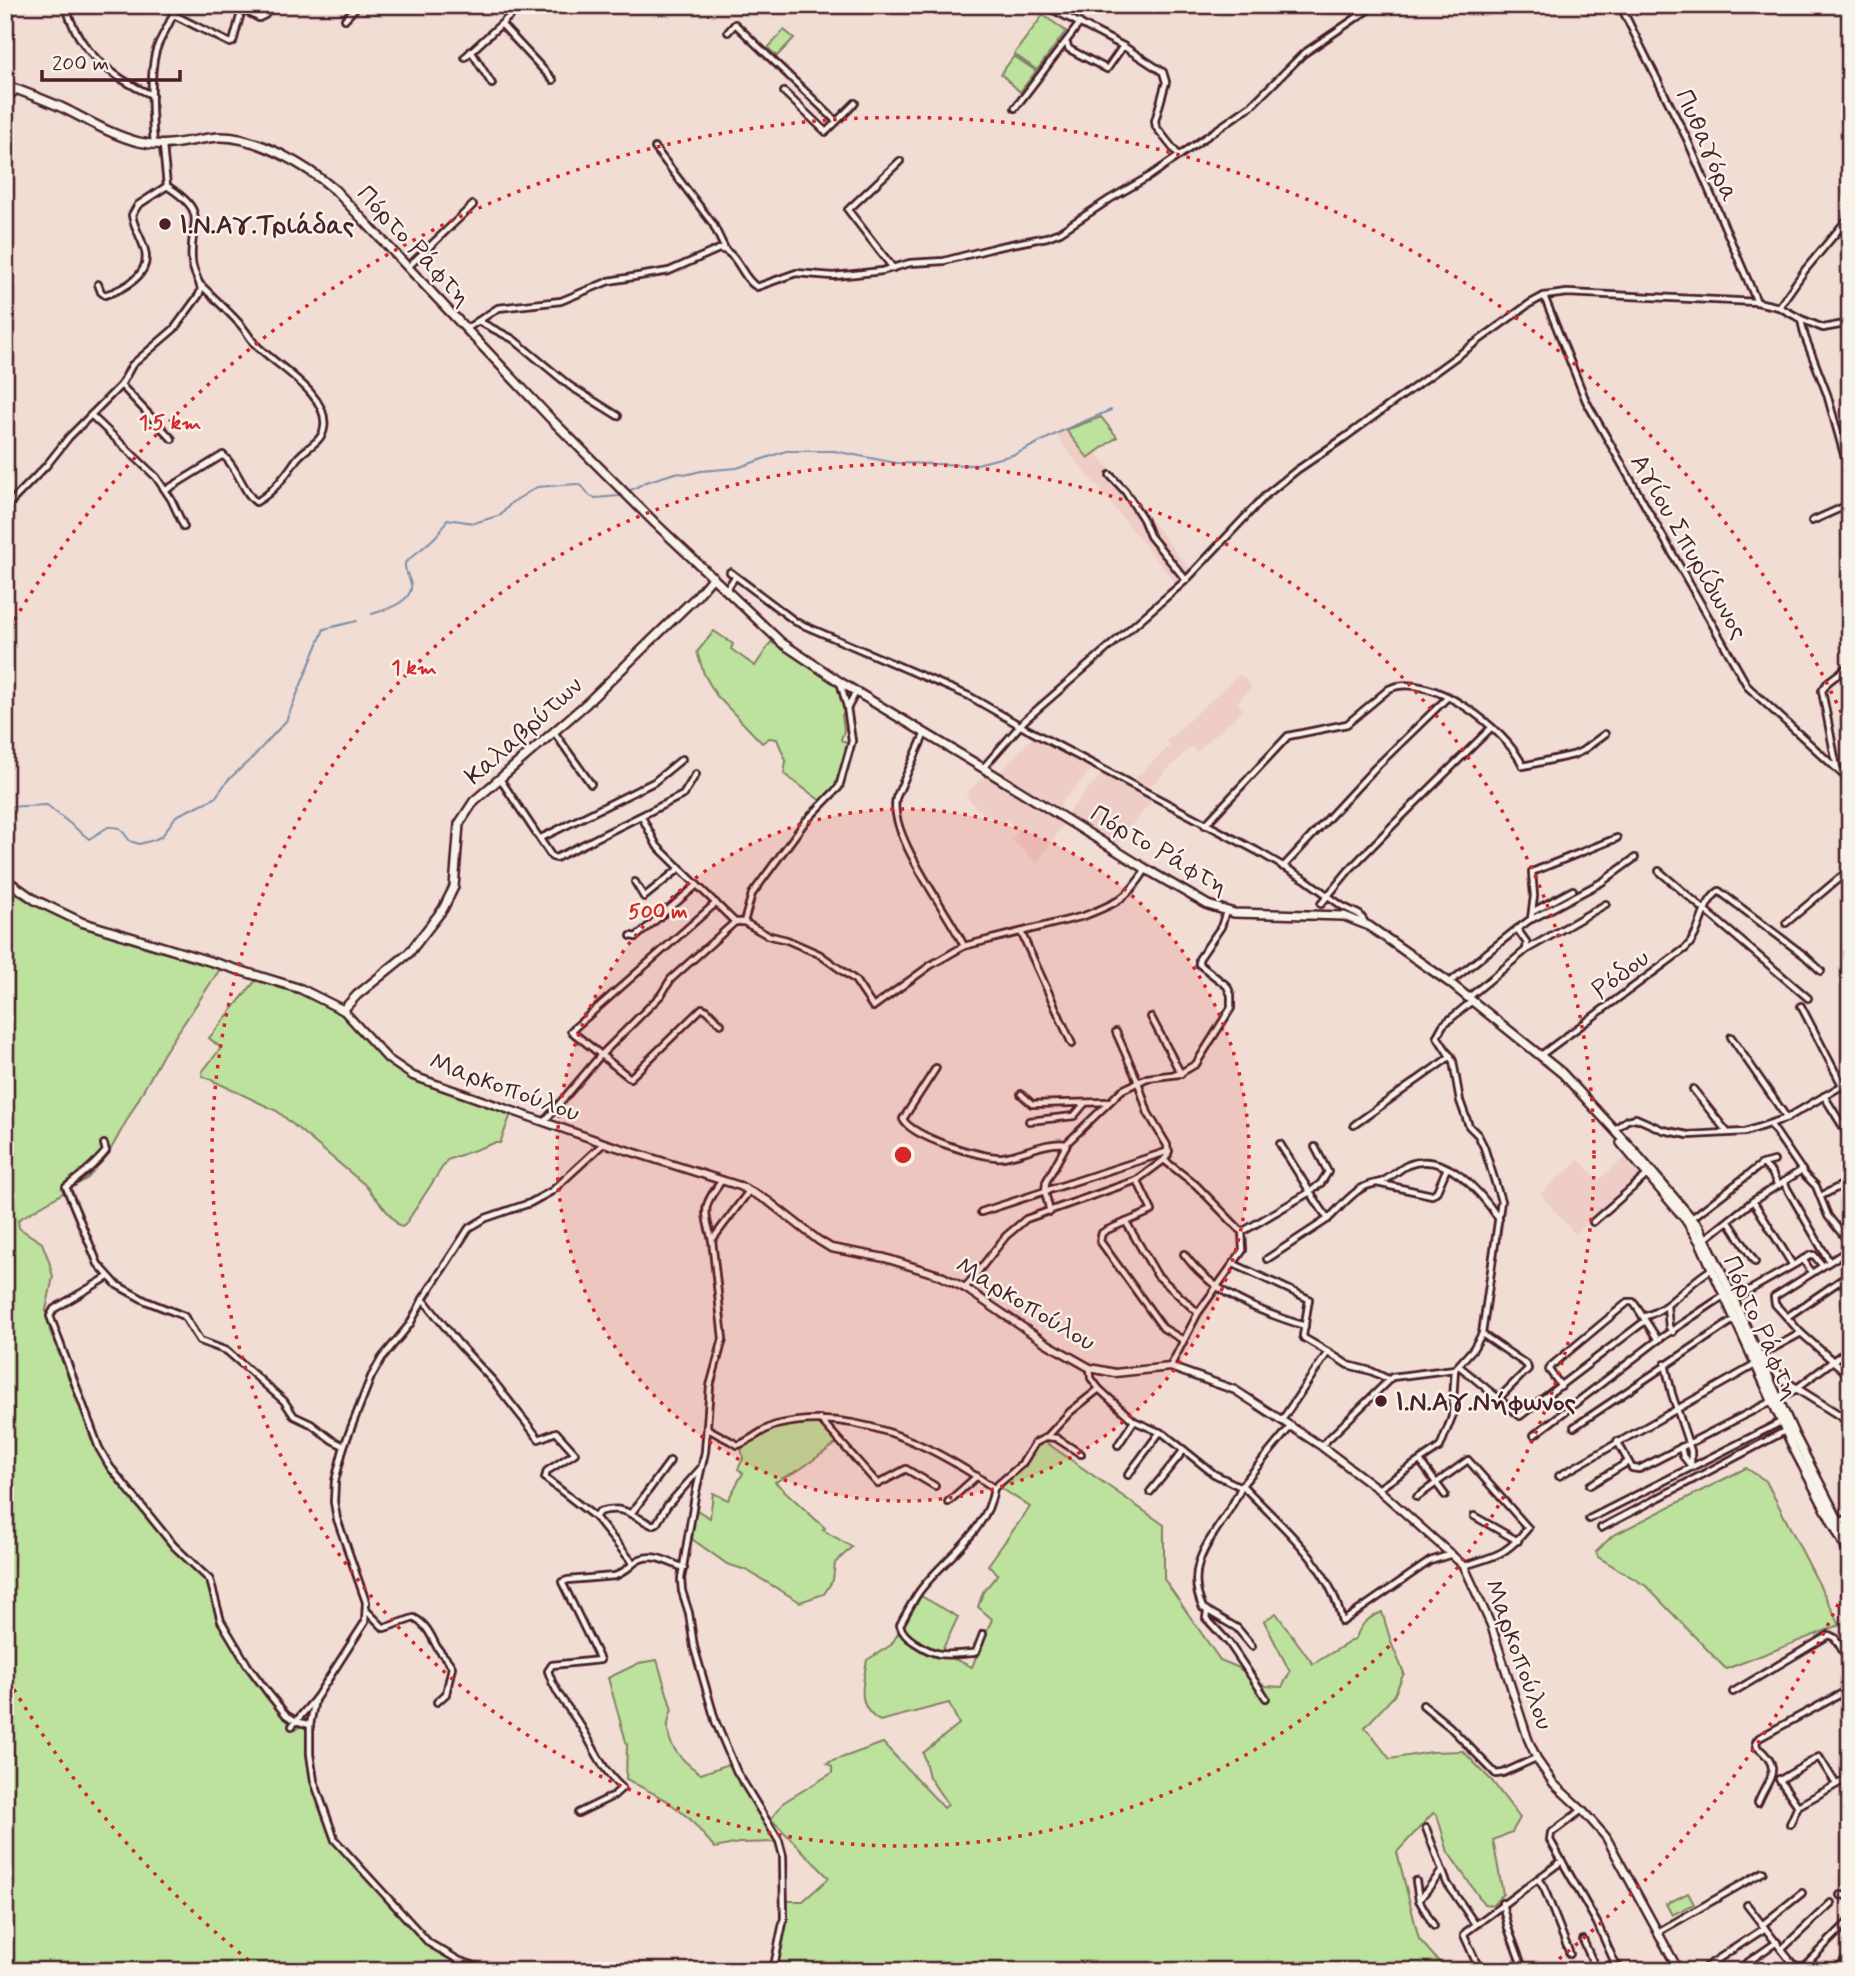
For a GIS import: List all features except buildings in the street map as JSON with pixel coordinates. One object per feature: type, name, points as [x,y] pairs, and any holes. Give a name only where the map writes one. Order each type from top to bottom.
[{"type":"main road","name":"Πόρτο Ράφτη","points":[[5,85],[46,100],[127,138],[154,145],[220,137],[240,138],[259,144],[326,182],[671,542],[772,640],[1199,900],[1226,912],[1341,916],[1366,924],[1471,999],[1576,1086],[1692,1218],[1705,1238],[1759,1356],[1785,1431],[1850,1556]]},
{"type":"main road","name":"Πόρτο Ράφτη","points":[[713,580],[771,633],[820,670]]},
{"type":"main road","name":"Καλαβρύτων","points":[[343,1010],[357,995],[409,953],[443,909],[456,878],[459,824],[474,801],[586,704],[713,580]]},
{"type":"main road","name":"Μαρκοπούλου","points":[[5,879],[34,900],[81,922],[301,989],[343,1010]]},
{"type":"main road","name":"Πόρτο Ράφτη","points":[[1613,1130],[1628,1153],[1690,1226],[1713,1269],[1755,1365],[1850,1543]]},
{"type":"street","points":[[66,5],[80,40],[111,74],[152,95]]},
{"type":"street","points":[[154,145],[152,95],[157,46],[174,15],[176,5]]},
{"type":"street","points":[[174,15],[230,43],[233,41],[242,9],[259,18],[273,5]]},
{"type":"street","points":[[345,19],[358,5]]},
{"type":"street","points":[[464,57],[522,5]]},
{"type":"street","points":[[1044,5],[1123,46],[1159,69],[1166,77],[1155,121],[1156,127],[1179,156]]},
{"type":"street","points":[[655,148],[713,224],[725,249],[749,283],[757,287],[796,273],[833,276],[893,268],[910,263],[944,261],[1060,232],[1150,177],[1252,105],[1303,54],[1375,5]]},
{"type":"street","name":"Πυθαγόρα","points":[[1620,5],[1686,139],[1757,302]]},
{"type":"street","points":[[1015,108],[1080,23]]},
{"type":"street","points":[[727,32],[735,24],[836,121]]},
{"type":"street","points":[[502,25],[553,80]]},
{"type":"street","points":[[1066,41],[1069,49],[1107,69],[1123,46]]},
{"type":"street","points":[[471,51],[492,84]]},
{"type":"street","points":[[5,100],[17,90]]},
{"type":"street","points":[[784,92],[826,132],[855,103]]},
{"type":"street","points":[[163,146],[167,186]]},
{"type":"street","points":[[893,268],[848,210],[900,161]]},
{"type":"street","points":[[98,284],[101,292],[108,294],[131,283],[143,269],[146,253],[132,215],[138,205],[167,186]]},
{"type":"street","points":[[166,490],[223,455],[240,475],[249,495],[256,502],[288,473],[301,453],[319,440],[324,429],[322,412],[312,396],[298,380],[257,346],[234,317],[200,285],[192,265],[197,220],[186,198],[167,186]]},
{"type":"street","points":[[407,268],[473,205]]},
{"type":"street","points":[[1779,307],[1805,270],[1849,219]]},
{"type":"street","points":[[465,329],[498,308],[561,301],[609,281],[669,271],[719,248],[725,249]]},
{"type":"street","points":[[5,508],[46,466],[69,437],[121,385],[132,365],[174,329],[199,295],[200,285]]},
{"type":"street","points":[[984,768],[1021,726],[1186,580],[1266,495],[1297,470],[1544,296],[1567,293],[1757,302],[1779,307],[1824,328],[1850,323]]},
{"type":"street","name":"Αγίου Σπυρίδωνος","points":[[1544,296],[1586,401],[1748,687],[1850,781]]},
{"type":"street","points":[[1801,319],[1805,337],[1827,394],[1850,476]]},
{"type":"street","points":[[477,320],[513,338],[570,386],[618,416]]},
{"type":"street","points":[[121,385],[172,439]]},
{"type":"street","points":[[91,415],[156,477],[166,490],[184,527]]},
{"type":"street","points":[[1110,475],[1125,491],[1143,519],[1150,536],[1186,580]]},
{"type":"street","points":[[1812,522],[1850,504]]},
{"type":"street","points":[[730,572],[782,613],[809,629],[969,696],[1256,851],[1360,915],[1366,924]]},
{"type":"street","points":[[726,590],[735,577]]},
{"type":"street","points":[[1837,769],[1822,691],[1828,682],[1850,665]]},
{"type":"street","points":[[744,922],[752,894],[805,822],[839,787],[852,741],[840,682]]},
{"type":"street","points":[[1205,825],[1288,736],[1347,724],[1395,686],[1430,689],[1469,709],[1517,753],[1523,766],[1573,755],[1605,734]]},
{"type":"street","points":[[847,707],[856,692]]},
{"type":"street","points":[[1283,867],[1375,768],[1448,697]]},
{"type":"street","points":[[1321,904],[1392,825],[1491,728]]},
{"type":"street","points":[[554,732],[591,784]]},
{"type":"street","points":[[925,733],[896,798],[895,819],[914,859],[964,946]]},
{"type":"street","points":[[541,838],[654,782],[682,759]]},
{"type":"street","points":[[500,779],[552,857],[556,858],[687,793],[695,774]]},
{"type":"street","points":[[642,817],[657,846],[735,922]]},
{"type":"street","points":[[1531,919],[1532,872],[1617,838]]},
{"type":"street","points":[[1450,983],[1531,919],[1602,882],[1636,858]]},
{"type":"street","points":[[635,882],[644,897],[680,868]]},
{"type":"street","points":[[1786,923],[1850,869]]},
{"type":"street","points":[[544,1122],[600,1056],[661,995],[671,979],[735,922],[744,922],[767,935],[780,937],[819,954],[855,980],[873,1007],[964,946],[1084,916],[1121,901],[1146,870]]},
{"type":"street","points":[[1659,871],[1808,998]]},
{"type":"street","points":[[689,890],[690,877]]},
{"type":"street","points":[[643,931],[697,885]]},
{"type":"street","points":[[1533,912],[1573,890]]},
{"type":"street","points":[[1705,909],[1719,891],[1821,971]]},
{"type":"street","points":[[716,903],[571,1031],[630,1078],[702,1008],[721,1024]]},
{"type":"street","points":[[1378,1489],[1440,1447],[1447,1432],[1452,1417],[1457,1368],[1482,1334],[1499,1220],[1501,1201],[1484,1147],[1469,1126],[1460,1101],[1451,1056],[1437,1035],[1438,1030],[1526,950],[1606,904]]},
{"type":"street","points":[[1341,916],[1342,906]]},
{"type":"street","name":"Ρόδου","points":[[1541,1055],[1686,948],[1693,941],[1705,909]]},
{"type":"street","points":[[1051,1212],[1045,1192],[1046,1182],[1067,1144],[1122,1090],[1147,1078],[1181,1073],[1196,1064],[1231,1008],[1231,995],[1227,986],[1199,964],[1204,951],[1221,927],[1226,912]]},
{"type":"street","points":[[1517,929],[1527,943],[1526,950]]},
{"type":"street","points":[[1021,932],[1072,1044]]},
{"type":"street","points":[[1801,1006],[1842,1085]]},
{"type":"street","name":"Μαρκοπούλου","points":[[343,1010],[388,1059],[413,1076],[604,1143],[750,1190],[831,1248],[911,1265],[965,1289],[1046,1343],[1090,1368],[1115,1373],[1170,1367],[1235,1390],[1321,1446],[1378,1489],[1464,1566],[1491,1625],[1536,1758],[1554,1784],[1583,1810],[1610,1844],[1679,1971]]},
{"type":"street","points":[[1151,1017],[1181,1073]]},
{"type":"street","points":[[1116,1032],[1148,1113],[1169,1151]]},
{"type":"street","points":[[1731,1037],[1787,1118]]},
{"type":"street","points":[[1354,1125],[1451,1056]]},
{"type":"street","points":[[936,1068],[903,1119],[922,1134],[942,1144],[996,1157],[1055,1143],[1067,1144]]},
{"type":"street","points":[[1613,1130],[1627,1120],[1636,1118],[1688,1135],[1745,1132],[1787,1118],[1850,1081]]},
{"type":"street","points":[[1693,1089],[1728,1133]]},
{"type":"street","points":[[1021,1094],[1032,1104],[1108,1102]]},
{"type":"street","points":[[1824,1096],[1850,1138]]},
{"type":"street","points":[[1029,1121],[1074,1116],[1086,1102]]},
{"type":"street","points":[[1771,1125],[1821,1196],[1828,1216],[1850,1247],[1774,1297],[1775,1304],[1801,1333],[1850,1376]]},
{"type":"street","points":[[437,1702],[446,1694],[452,1667],[431,1633],[414,1618],[384,1628],[367,1612],[334,1502],[335,1481],[344,1446],[371,1377],[382,1358],[410,1324],[423,1299],[474,1223],[514,1210],[552,1191],[604,1143]]},
{"type":"street","points":[[104,1144],[106,1151],[100,1158],[86,1173],[66,1187],[93,1254],[108,1277],[126,1292],[184,1316],[200,1341],[227,1351],[284,1401],[294,1416],[344,1446]]},
{"type":"street","points":[[1280,1144],[1328,1219]]},
{"type":"street","points":[[1242,1232],[1321,1183],[1328,1172],[1315,1147]]},
{"type":"street","points":[[965,1289],[1006,1236],[1026,1219],[1137,1180],[1164,1160],[1169,1151]]},
{"type":"street","points":[[981,1212],[1169,1151]]},
{"type":"street","points":[[1164,1160],[1204,1192],[1242,1232],[1244,1246],[1198,1313],[1170,1367]]},
{"type":"street","points":[[1692,1218],[1762,1164],[1774,1161]]},
{"type":"street","points":[[1267,1259],[1328,1219],[1359,1190],[1410,1164],[1431,1162],[1447,1168],[1468,1182],[1486,1199],[1499,1220]]},
{"type":"street","points":[[1762,1164],[1772,1173],[1778,1186]]},
{"type":"street","points":[[1377,1183],[1432,1195],[1437,1191],[1447,1168]]},
{"type":"street","points":[[1705,1238],[1753,1201],[1802,1170]]},
{"type":"street","points":[[1593,1222],[1647,1175]]},
{"type":"street","points":[[722,1179],[707,1201],[705,1211],[712,1240],[723,1339],[710,1386],[708,1429],[682,1591],[710,1704],[737,1772],[779,1841],[783,1856],[784,1918],[773,1971]]},
{"type":"street","points":[[1137,1180],[1152,1210],[1102,1233],[1100,1241],[1163,1328],[1183,1340]]},
{"type":"street","points":[[1821,1196],[1850,1181]]},
{"type":"street","points":[[1784,1183],[1829,1261]]},
{"type":"street","points":[[712,1240],[750,1190]]},
{"type":"street","points":[[1753,1201],[1792,1265]]},
{"type":"street","points":[[1126,1222],[1157,1275],[1198,1313]]},
{"type":"street","points":[[1728,1222],[1755,1262]]},
{"type":"street","points":[[1184,1254],[1204,1278],[1245,1305],[1304,1326]]},
{"type":"street","points":[[1734,1300],[1802,1259],[1814,1255],[1822,1265]]},
{"type":"street","points":[[1802,1259],[1811,1272]]},
{"type":"street","points":[[1234,1264],[1309,1299],[1304,1338],[1348,1365],[1389,1379]]},
{"type":"street","points":[[1321,1446],[1389,1379],[1397,1375],[1457,1368],[1520,1416],[1644,1319],[1658,1313],[1693,1281],[1713,1269]]},
{"type":"street","points":[[1787,1318],[1850,1274]]},
{"type":"street","points":[[108,1277],[54,1309],[50,1317],[99,1448],[110,1467],[174,1546],[206,1573],[214,1587],[220,1621],[270,1694],[294,1723],[310,1725]]},
{"type":"street","points":[[1534,1435],[1658,1340],[1725,1295]]},
{"type":"street","points":[[423,1299],[539,1439],[556,1432],[573,1450],[575,1453],[572,1457],[547,1471],[545,1478],[595,1517],[633,1563]]},
{"type":"street","points":[[1561,1386],[1549,1370],[1551,1366],[1628,1301],[1633,1302],[1658,1340]]},
{"type":"street","points":[[1667,1305],[1669,1327],[1673,1332]]},
{"type":"street","points":[[1574,1427],[1735,1319]]},
{"type":"street","points":[[1801,1333],[1759,1356],[1788,1383],[1850,1422]]},
{"type":"street","points":[[1482,1334],[1528,1368],[1498,1399]]},
{"type":"street","points":[[1617,1441],[1632,1468],[1639,1469],[1797,1388],[1850,1348]]},
{"type":"street","points":[[1282,1420],[1328,1353]]},
{"type":"street","points":[[1665,1364],[1689,1444],[1691,1467]]},
{"type":"street","points":[[1559,1476],[1755,1365]]},
{"type":"street","points":[[1090,1368],[1091,1378],[1099,1389],[1134,1421],[1160,1432],[1214,1474],[1242,1486],[1312,1559],[1338,1603],[1342,1622],[1430,1561],[1452,1553]]},
{"type":"street","points":[[983,1634],[976,1652],[941,1655],[930,1653],[907,1637],[900,1625],[919,1591],[972,1532],[985,1513],[994,1488],[1022,1464],[1035,1443],[1047,1437],[1070,1412],[1099,1389]]},
{"type":"street","points":[[708,1429],[738,1445],[766,1428],[779,1424],[820,1419],[866,1424],[949,1457],[994,1488]]},
{"type":"street","points":[[820,1419],[878,1484],[906,1469],[935,1486]]},
{"type":"street","points":[[1118,1445],[1134,1421]]},
{"type":"street","points":[[1589,1519],[1781,1422]]},
{"type":"street","points":[[1252,1646],[1237,1628],[1207,1612],[1198,1599],[1196,1588],[1199,1560],[1242,1486],[1291,1426]]},
{"type":"street","points":[[1601,1528],[1785,1431]]},
{"type":"street","points":[[1128,1475],[1160,1432]]},
{"type":"street","points":[[1047,1437],[1056,1438],[1082,1454]]},
{"type":"street","points":[[1850,1441],[1845,1447],[1850,1454]]},
{"type":"street","points":[[1681,1447],[1683,1456],[1691,1467]]},
{"type":"street","points":[[1150,1492],[1184,1450]]},
{"type":"street","points":[[1416,1497],[1468,1460],[1528,1528],[1505,1552],[1464,1566]]},
{"type":"street","points":[[631,1514],[670,1461]]},
{"type":"street","points":[[1420,1461],[1444,1495]]},
{"type":"street","points":[[1590,1485],[1628,1462]]},
{"type":"street","points":[[595,1517],[599,1511],[618,1510],[655,1525],[667,1506],[702,1467]]},
{"type":"street","points":[[948,1502],[977,1476]]},
{"type":"street","points":[[1474,1516],[1518,1541]]},
{"type":"street","points":[[1839,1522],[1850,1517]]},
{"type":"street","points":[[578,1813],[613,1796],[622,1788],[605,1770],[580,1725],[558,1693],[548,1671],[552,1665],[600,1660],[562,1583],[622,1574],[640,1558],[648,1556],[684,1568]]},
{"type":"street","points":[[294,1723],[316,1698],[361,1631],[367,1612]]},
{"type":"street","points":[[1207,1612],[1206,1618],[1229,1643],[1266,1698]]},
{"type":"street","points":[[1732,1692],[1829,1635],[1835,1638],[1850,1663]]},
{"type":"street","points":[[1758,1803],[1773,1776],[1771,1763],[1757,1747],[1759,1738],[1850,1689]]},
{"type":"street","points":[[316,1698],[310,1725],[310,1754],[314,1781],[335,1840],[429,1943],[460,1961],[491,1971]]},
{"type":"street","points":[[1423,1705],[1450,1727],[1496,1774],[1536,1758]]},
{"type":"street","points":[[1780,1780],[1819,1757],[1836,1784]]},
{"type":"street","points":[[1773,1776],[1780,1780],[1798,1806]]},
{"type":"street","points":[[1790,1824],[1798,1806],[1850,1777]]},
{"type":"street","points":[[1583,1810],[1549,1836],[1597,1923],[1615,1963],[1623,1971]]},
{"type":"street","points":[[1426,1828],[1442,1871],[1459,1903],[1475,1924]]},
{"type":"street","points":[[1480,1971],[1464,1935],[1502,1903],[1562,1861]]},
{"type":"street","points":[[1419,1900],[1442,1871]]},
{"type":"street","points":[[1657,1932],[1763,1872]]},
{"type":"street","points":[[1538,1879],[1570,1954]]},
{"type":"street","points":[[1416,1881],[1419,1900],[1434,1927]]},
{"type":"street","points":[[1706,1967],[1764,1926],[1802,1893]]},
{"type":"street","points":[[1840,1895],[1850,1896]]},
{"type":"street","points":[[1502,1903],[1524,1971]]},
{"type":"street","points":[[1782,1949],[1831,1903]]},
{"type":"street","points":[[1747,1905],[1800,1970],[1850,1920]]},
{"type":"street","points":[[1583,1940],[1597,1971],[1609,1969],[1615,1963]]},
{"type":"street","points":[[1735,1971],[1777,1942]]},
{"type":"street","points":[[1835,1971],[1850,1955]]},
{"type":"shaded area","points":[[1066,430],[1088,458],[1096,452],[1193,573],[1178,586],[1056,436]]},
{"type":"shaded area","points":[[1240,674],[1252,687],[1237,702],[1243,710],[1196,752],[1191,747],[1145,791],[1131,782],[1170,746],[1166,741]]},
{"type":"shaded area","points":[[1034,736],[1093,768],[1055,810],[999,773]]},
{"type":"shaded area","points":[[1102,773],[1152,801],[1114,846],[1065,816]]},
{"type":"shaded area","points":[[985,774],[1064,824],[1037,863],[1012,840],[1018,831],[1006,820],[1001,824],[976,808],[966,795]]},
{"type":"shaded area","points":[[1625,1157],[1642,1176],[1575,1234],[1540,1194],[1579,1160],[1598,1180]]},
{"type":"green space","points":[[1043,15],[1066,31],[1037,70],[1014,54]]},
{"type":"green space","points":[[784,30],[794,38],[777,56],[768,48]]},
{"type":"green space","points":[[1014,56],[1036,71],[1020,92],[1001,74]]},
{"type":"green space","points":[[1101,417],[1117,437],[1088,458],[1066,430]]},
{"type":"green space","points":[[714,631],[733,644],[731,649],[755,666],[771,642],[839,684],[846,710],[842,715],[844,730],[841,740],[850,745],[838,786],[821,801],[784,774],[786,761],[777,739],[769,738],[762,743],[716,695],[704,674],[697,652]]},
{"type":"green space","points":[[5,887],[82,926],[220,969],[164,1053],[111,1149],[88,1178],[18,1220],[19,1228],[42,1243],[49,1261],[53,1277],[46,1310],[50,1331],[96,1447],[114,1474],[171,1545],[204,1574],[213,1592],[219,1623],[255,1679],[291,1726],[309,1729],[306,1745],[312,1784],[320,1811],[338,1847],[404,1920],[442,1951],[485,1971],[5,1971]]},
{"type":"green space","points":[[257,979],[329,1005],[354,1025],[399,1072],[511,1114],[500,1143],[447,1160],[405,1225],[399,1226],[365,1185],[277,1111],[203,1076],[202,1072],[221,1048],[209,1038]]},
{"type":"green space","points":[[818,1421],[837,1443],[799,1470],[775,1482],[825,1528],[823,1530],[852,1547],[835,1563],[833,1580],[824,1594],[800,1602],[746,1570],[727,1564],[692,1539],[695,1509],[710,1518],[713,1493],[728,1500],[743,1473],[738,1469],[743,1459],[741,1446],[778,1428]]},
{"type":"green space","points":[[1044,1441],[1164,1525],[1164,1579],[1220,1660],[1237,1667],[1266,1686],[1282,1687],[1290,1672],[1264,1621],[1276,1613],[1313,1664],[1356,1638],[1366,1622],[1382,1612],[1404,1673],[1394,1696],[1365,1727],[1390,1759],[1431,1752],[1463,1751],[1492,1781],[1520,1818],[1512,1832],[1493,1840],[1503,1894],[1493,1905],[1484,1904],[1448,1852],[1437,1815],[1433,1813],[1397,1852],[1419,1939],[1447,1971],[776,1971],[787,1901],[803,1901],[829,1878],[771,1819],[784,1802],[832,1773],[832,1767],[827,1763],[883,1743],[944,1808],[948,1805],[929,1777],[923,1753],[959,1724],[949,1703],[880,1721],[872,1715],[864,1702],[863,1686],[867,1660],[891,1645],[921,1596],[958,1617],[941,1653],[972,1667],[992,1619],[978,1607],[983,1592],[998,1574],[988,1565],[1030,1507],[998,1486],[1021,1468],[1032,1449]]},
{"type":"green space","points":[[1746,1468],[1766,1481],[1840,1625],[1726,1669],[1646,1586],[1598,1557],[1596,1552],[1612,1536]]},
{"type":"green space","points":[[657,1660],[672,1710],[668,1730],[673,1747],[685,1762],[701,1774],[732,1763],[777,1842],[739,1843],[715,1848],[690,1819],[666,1800],[626,1779],[627,1745],[608,1678],[639,1663]]},
{"type":"green space","points":[[1688,1893],[1694,1904],[1672,1915],[1666,1904]]},
{"type":"waterway","points":[[629,491],[646,482],[675,473],[689,474],[737,468],[786,451],[834,451],[896,463],[973,465],[1016,454],[1111,410]]},
{"type":"waterway","points":[[372,614],[398,604],[408,596],[411,584],[405,563],[434,538],[447,519],[474,523],[501,515],[511,503],[537,487],[576,484],[595,498],[624,494]]},
{"type":"waterway","points":[[5,807],[47,805],[89,839],[108,827],[120,828],[130,841],[139,844],[162,836],[176,816],[215,798],[228,780],[286,721],[324,629],[357,621]]},
{"type":"place","name":"Ι.Ν.Αγ.Τριάδας","points":[[165,224]]},
{"type":"place","name":"Ι.Ν.Αγ.Νήφωνος","points":[[1381,1401]]}]
